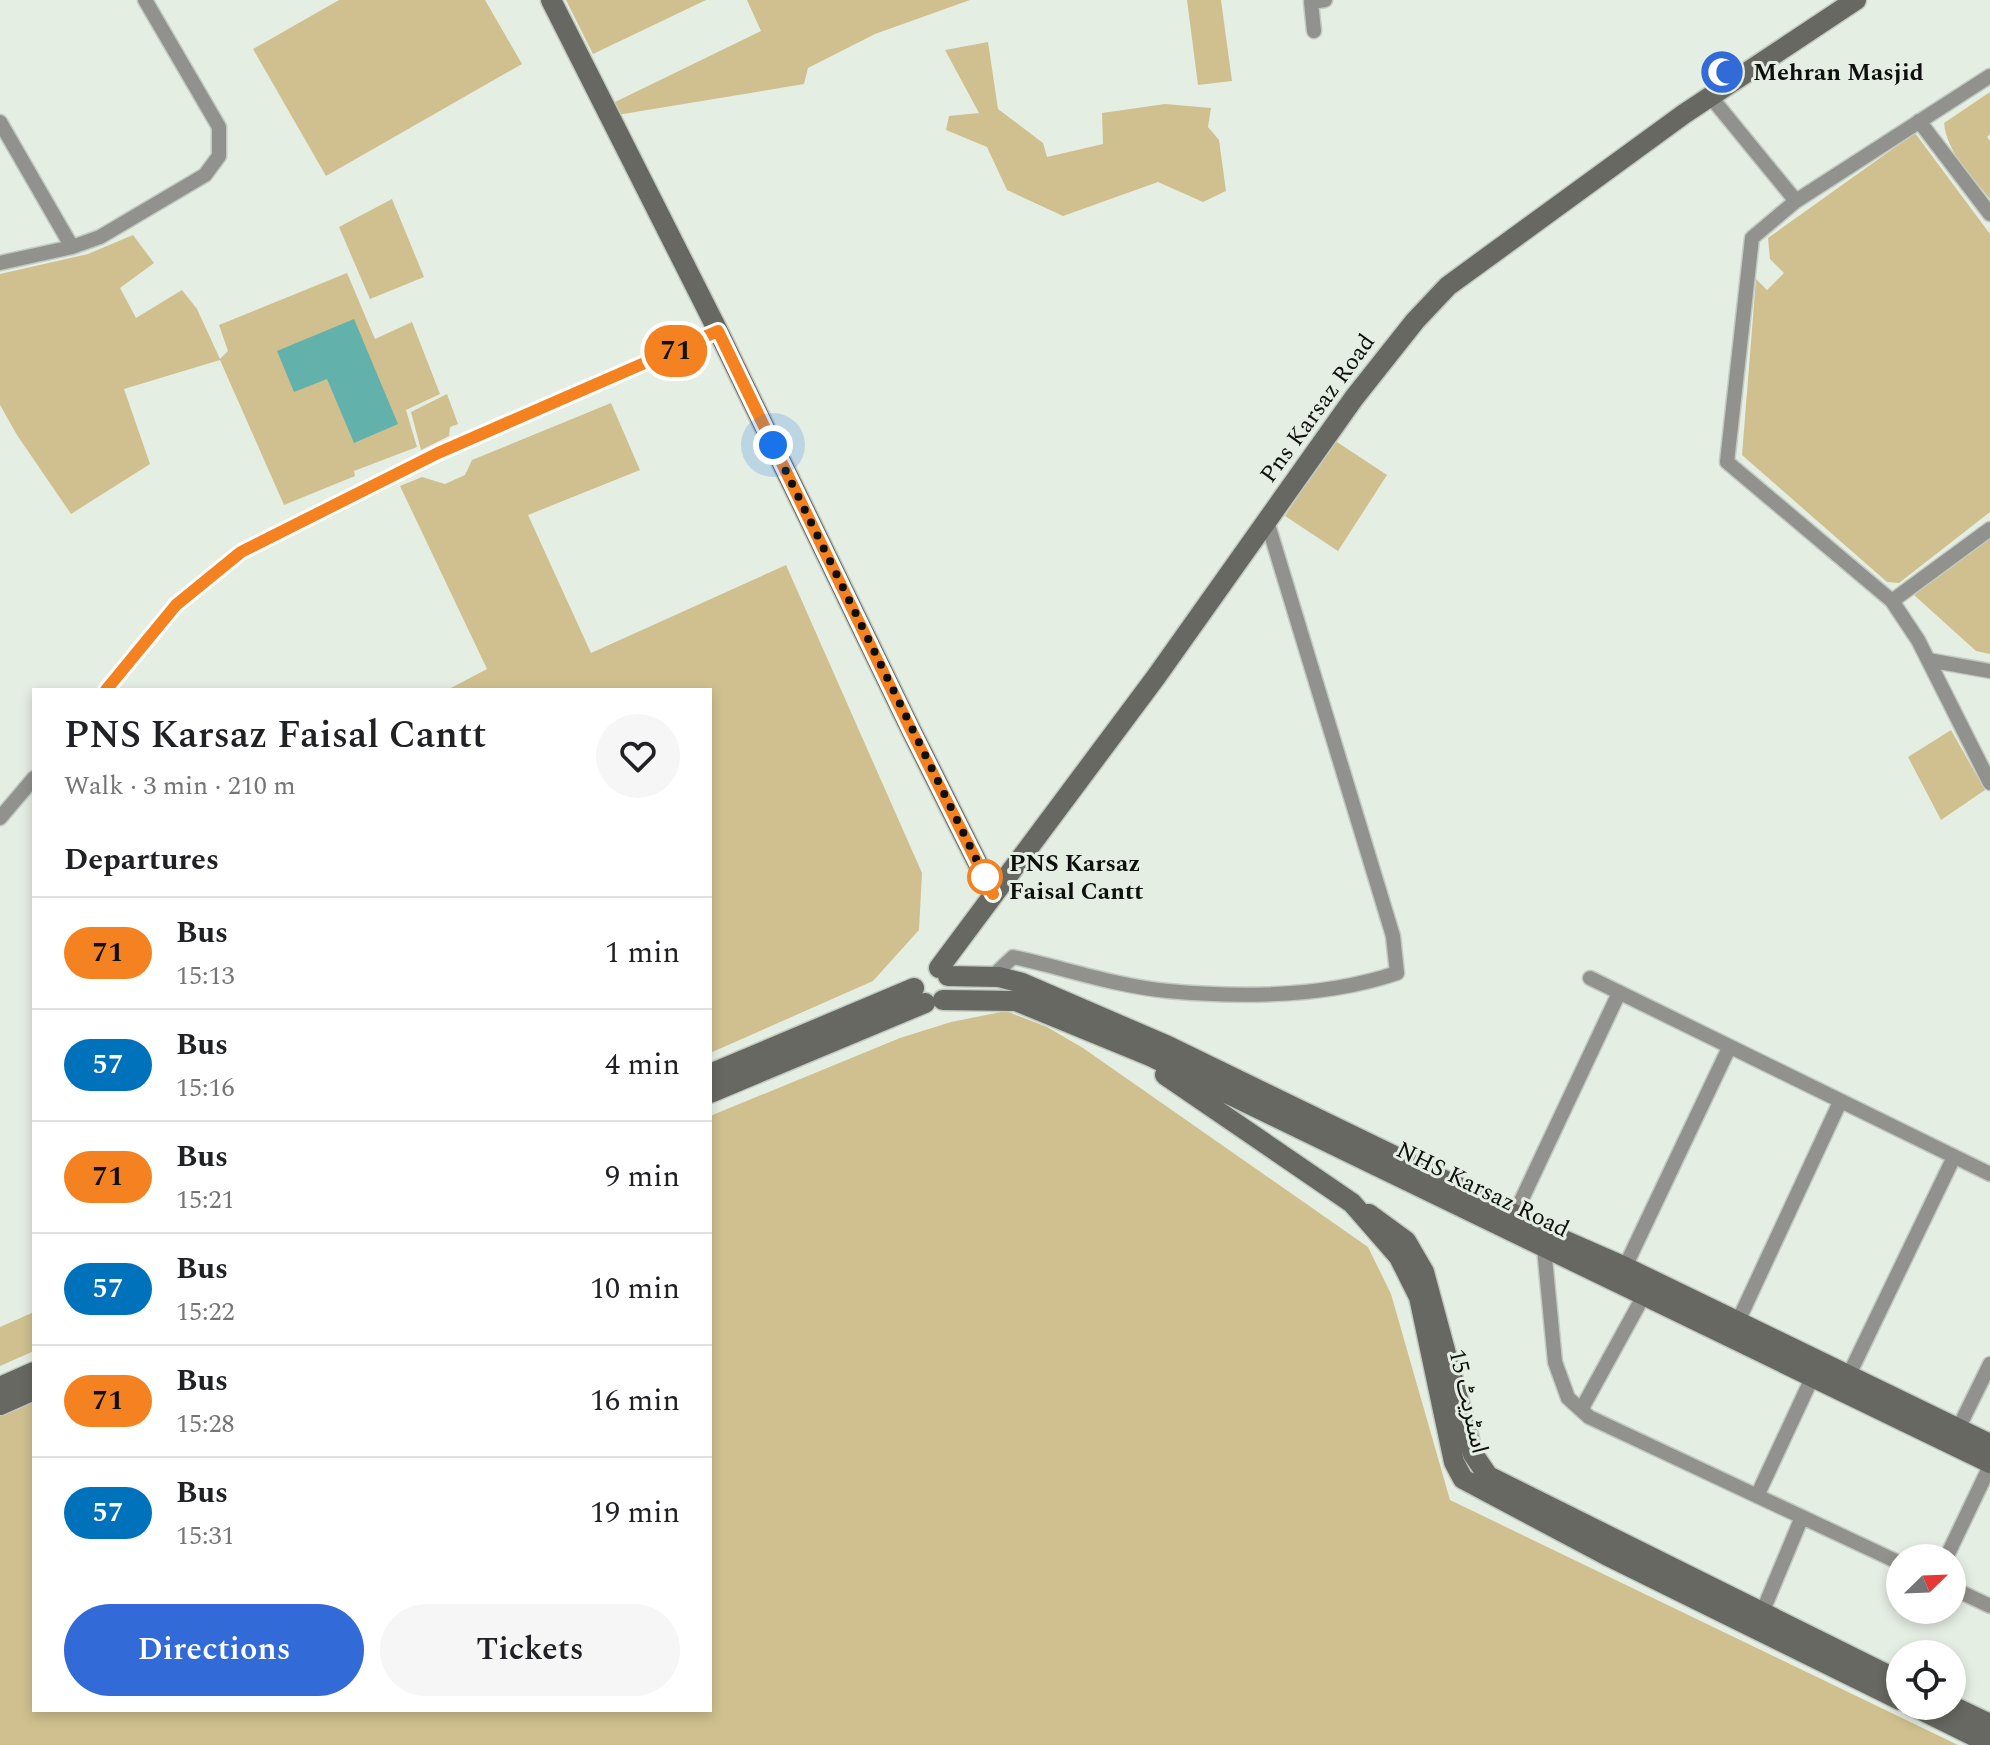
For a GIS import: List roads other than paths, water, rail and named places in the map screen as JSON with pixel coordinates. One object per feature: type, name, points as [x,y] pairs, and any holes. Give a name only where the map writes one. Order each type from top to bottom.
[{"type":"street","points":[[0,263],[72,247],[100,237],[205,175],[219,156],[219,127],[145,0]]},
{"type":"street","points":[[551,0],[718,331],[993,894]]},
{"type":"street","points":[[1314,31],[1311,2],[1325,0]]},
{"type":"street","name":"Pns Karsaz Road","points":[[944,972],[993,894],[1156,677],[1354,398],[1415,321],[1448,286],[1710,96],[1856,0]]},
{"type":"street","points":[[1990,76],[1796,201],[1752,238],[1727,462],[1892,601],[1928,660],[1990,783]]},
{"type":"street","points":[[1710,96],[1796,201]]},
{"type":"street","points":[[1919,121],[1990,214]]},
{"type":"street","points":[[0,122],[72,247]]},
{"type":"street","points":[[108,688],[176,605],[241,552],[438,453],[718,331]]},
{"type":"street","points":[[993,976],[1013,957],[1166,991],[1270,995],[1369,983],[1397,973],[1393,936],[1267,521]]},
{"type":"street","points":[[1892,601],[1990,529]]},
{"type":"street","points":[[1928,660],[1990,671]]},
{"type":"street","points":[[0,818],[32,780]]},
{"type":"street","points":[[926,968],[944,972],[950,989],[927,997],[916,976],[926,968]]},
{"type":"street","name":"NHS Karsaz Road","points":[[944,972],[993,976],[1053,995],[1168,1046],[1260,1101]]},
{"type":"street","points":[[1590,978],[1990,1174]]},
{"type":"street","points":[[1511,1222],[1619,993]]},
{"type":"street","name":"NHS Karsaz Road","points":[[712,1092],[927,997]]},
{"type":"street","name":"NHS Karsaz Road","points":[[712,1073],[927,997],[1016,1001],[1260,1101],[1511,1222],[1545,1232],[1633,1282],[1984,1453]]},
{"type":"street","name":"اسٹریٹ 15","points":[[1116,1041],[1352,1203],[1399,1257],[1419,1297],[1454,1462],[1463,1479],[1606,1555],[1886,1693]]},
{"type":"street","points":[[1581,1410],[1729,1048]]},
{"type":"street","points":[[1734,1331],[1840,1102]]},
{"type":"street","points":[[1845,1383],[1954,1157]]},
{"type":"street","points":[[1352,1203],[1406,1241],[1417,1257],[1424,1272],[1473,1454],[1482,1471],[1886,1674]]},
{"type":"street","name":"NHS Karsaz Road","points":[[1511,1222],[1544,1248],[1633,1282]]},
{"type":"street","points":[[1544,1248],[1555,1362],[1568,1398],[1581,1410],[1589,1417],[1886,1556]]},
{"type":"street","name":"NHS Karsaz Road","points":[[1734,1331],[1812,1378],[1845,1383],[1958,1429],[1984,1453]]},
{"type":"street","points":[[1958,1429],[1990,1364]]},
{"type":"street","points":[[0,1387],[32,1373]]},
{"type":"street","points":[[1757,1496],[1812,1378]]},
{"type":"street","points":[[0,1405],[32,1391]]},
{"type":"street","points":[[1951,1544],[1984,1453]]},
{"type":"street","points":[[1762,1613],[1802,1517]]},
{"type":"street","points":[[1966,1595],[1990,1606]]},
{"type":"street","points":[[1966,1713],[1990,1724]]},
{"type":"street","points":[[1941,1720],[1990,1744]]},
{"type":"water","points":[[354,319],[398,424],[354,443],[327,379],[294,392],[277,351]]},
{"type":"place","name":"Mehran Masjid","points":[[1722,72]]},
{"type":"place","name":"PNS Karsaz Faisal Cantt","points":[[985,877]]}]
